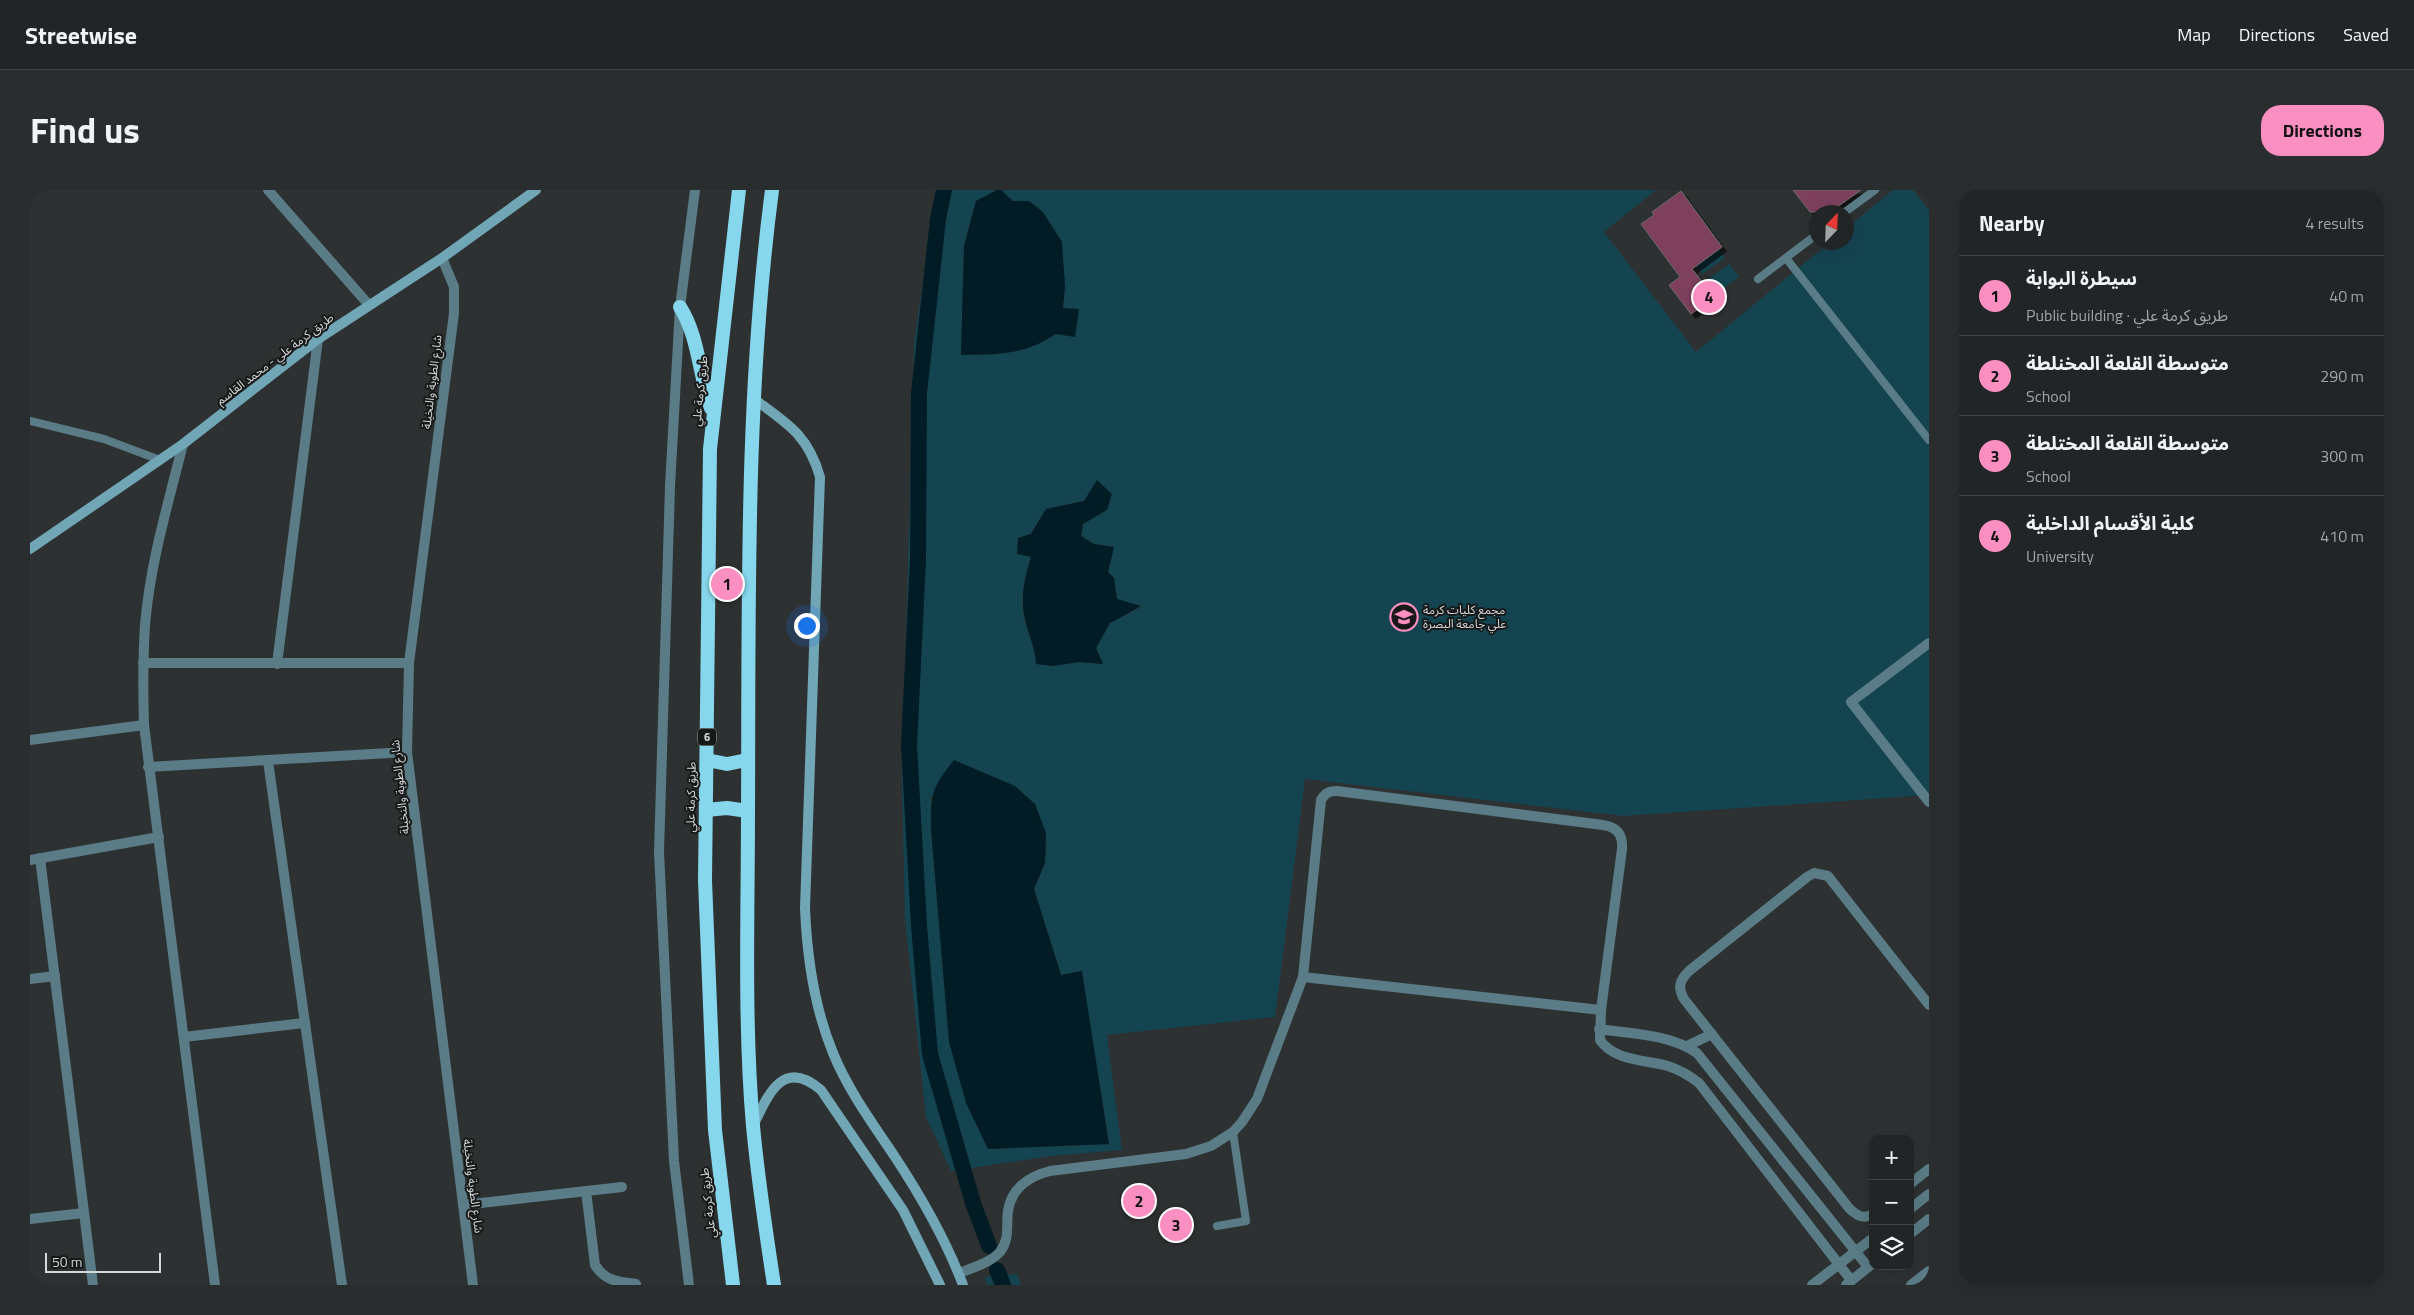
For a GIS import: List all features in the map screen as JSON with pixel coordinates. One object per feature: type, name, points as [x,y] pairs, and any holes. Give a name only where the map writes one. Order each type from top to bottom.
[{"type":"highway","name":"طريق كرمة علي","points":[[733,1285],[715,1130],[705,880],[710,449],[712,411],[739,190]]},
{"type":"highway","points":[[772,190],[762,272],[754,399],[747,760],[748,1005],[753,1125],[774,1285]]},
{"type":"highway","points":[[680,307],[694,336],[703,386],[712,411]]},
{"type":"highway","points":[[707,760],[727,764],[747,760]]},
{"type":"highway","points":[[706,810],[727,808],[748,811]]},
{"type":"main road","name":"طريق كرمة علي - محمد القاسم","points":[[30,549],[183,444],[318,340],[442,258],[536,190]]},
{"type":"main road","points":[[754,399],[793,428],[806,442],[815,459],[820,477],[805,908],[808,955],[816,1001],[833,1054],[846,1080],[922,1200],[959,1273],[963,1285]]},
{"type":"main road","points":[[753,1125],[768,1093],[778,1083],[800,1078],[821,1090],[903,1210],[940,1285]]},
{"type":"street","points":[[268,190],[369,305]]},
{"type":"street","points":[[690,1285],[674,1161],[659,852],[670,486],[680,307],[695,190]]},
{"type":"street","name":"شارع الطوبة والنخيلة","points":[[442,258],[454,287],[454,313],[408,664],[407,752],[473,1285]]},
{"type":"street","points":[[277,664],[318,340]]},
{"type":"street","points":[[183,444],[165,515],[150,589],[143,663],[144,725],[215,1285]]},
{"type":"street","points":[[1929,643],[1851,702],[1929,802]]},
{"type":"street","points":[[143,663],[408,664]]},
{"type":"street","points":[[30,740],[144,725]]},
{"type":"street","points":[[148,767],[407,752]]},
{"type":"street","points":[[268,761],[342,1285]]},
{"type":"street","points":[[959,1273],[994,1258],[1000,1251],[1007,1236],[1010,1202],[1019,1188],[1033,1176],[1050,1172],[1186,1154],[1211,1146],[1233,1132],[1242,1122],[1257,1099],[1303,977],[1321,800],[1324,794],[1337,791],[1612,826],[1619,832],[1622,848],[1601,1010],[1600,1040],[1612,1053],[1669,1066],[1685,1073],[1699,1083],[1839,1264],[1849,1283],[1869,1267]]},
{"type":"street","points":[[93,1285],[54,976],[35,859],[159,837]]},
{"type":"street","points":[[1869,1215],[1862,1217],[1855,1214],[1849,1208],[1680,992],[1682,978],[1814,873],[1828,876],[1929,1005]]},
{"type":"street","points":[[30,979],[54,976]]},
{"type":"street","points":[[1303,977],[1601,1010]]},
{"type":"street","points":[[184,1038],[304,1023]]},
{"type":"street","points":[[1600,1029],[1670,1040],[1687,1046],[1706,1062],[1855,1252],[1869,1265]]},
{"type":"street","points":[[1687,1046],[1712,1034]]},
{"type":"street","points":[[1914,1181],[1929,1170]]},
{"type":"street","points":[[463,1205],[622,1187]]},
{"type":"street","points":[[586,1191],[595,1264],[600,1274],[609,1280],[636,1284]]},
{"type":"street","points":[[1914,1206],[1929,1194]]},
{"type":"street","points":[[30,1219],[84,1213]]},
{"type":"street","points":[[1914,1231],[1929,1219]]},
{"type":"street","points":[[1812,1285],[1869,1241]]},
{"type":"street","points":[[725,1285],[730,1269]]},
{"type":"street","points":[[1911,1285],[1929,1271]]},
{"type":"lane","points":[[1854,206],[1875,190]]},
{"type":"lane","points":[[1758,279],[1809,240]]},
{"type":"lane","points":[[1786,258],[1929,440]]},
{"type":"lane","points":[[30,420],[104,439],[160,460]]},
{"type":"lane","points":[[1217,1226],[1246,1221],[1233,1132]]},
{"type":"shaded area","points":[[936,190],[997,190],[976,201],[964,246],[961,355],[1021,350],[1044,341],[1055,334],[1075,337],[1063,308],[1065,286],[1029,201],[1012,201],[1001,190],[1656,190],[1604,232],[1696,352],[1820,250],[1854,250],[1854,222],[1893,190],[1913,190],[1929,210],[1929,795],[1624,816],[1305,779],[1275,1017],[1107,1035],[1122,1150],[1052,1156],[951,1171],[926,1117],[905,919],[902,780],[914,344]],"holes":[[[1084,501],[1107,510],[1083,524],[1081,536],[1094,544],[1114,547],[1108,572],[1114,578],[1117,599],[1141,607],[1110,623],[1096,648],[1103,664],[1079,662],[1052,666],[1036,663],[1023,610],[1024,587],[1031,556],[1017,554],[1018,538],[1031,534],[1046,509]],[[931,796],[1035,804],[1044,828],[1046,855],[1034,889],[1061,975],[1081,971],[1109,1144],[988,1149],[949,1042],[931,829]]]},
{"type":"shaded area","points":[[997,190],[1001,190],[1013,201],[1029,201],[1043,212],[1062,242],[1065,286],[1063,308],[1079,309],[1075,337],[1056,334],[1021,350],[999,354],[961,355],[964,246],[976,201]]},
{"type":"shaded area","points":[[1718,249],[1725,258],[1702,274],[1696,266]]},
{"type":"shaded area","points":[[1729,264],[1739,277],[1717,294],[1707,280]]},
{"type":"shaded area","points":[[1097,480],[1112,494],[1107,510],[1083,524],[1081,536],[1094,544],[1114,547],[1108,572],[1114,578],[1117,599],[1141,606],[1110,623],[1096,648],[1103,664],[1079,662],[1052,666],[1036,664],[1023,603],[1025,579],[1031,557],[1017,554],[1018,538],[1031,534],[1046,509],[1084,501]]},
{"type":"shaded area","points":[[954,760],[1015,786],[1035,804],[1046,833],[1045,863],[1034,889],[1061,975],[1082,971],[1109,1144],[988,1149],[966,1103],[949,1042],[931,829],[931,807],[934,792]]},
{"type":"shaded area","points":[[1017,1274],[1021,1285],[987,1285],[985,1277]]},
{"type":"building","points":[[1793,190],[1861,190],[1840,205],[1809,205],[1809,211]]},
{"type":"building","points":[[1681,191],[1722,247],[1692,269],[1714,297],[1691,314],[1669,285],[1680,277],[1641,224],[1654,215],[1652,212]]},
{"type":"waterway","points":[[944,190],[938,219],[919,393],[918,560],[909,745],[919,926],[930,1054],[973,1203],[989,1246]]},
{"type":"waterway","points":[[997,1270],[1003,1285]]},
{"type":"place","name":"كلية الأقسام الداخلية","points":[[1709,297]]},
{"type":"place","name":"سيطرة البوابة","points":[[727,584]]},
{"type":"place","name":"مجمع كليات كرمة علي جامعة البصرة","points":[[1404,617]]},
{"type":"place","name":"متوسطة القلعة المخنلطة","points":[[1139,1201]]},
{"type":"place","name":"متوسطة القلعة المختلطة","points":[[1176,1225]]}]
